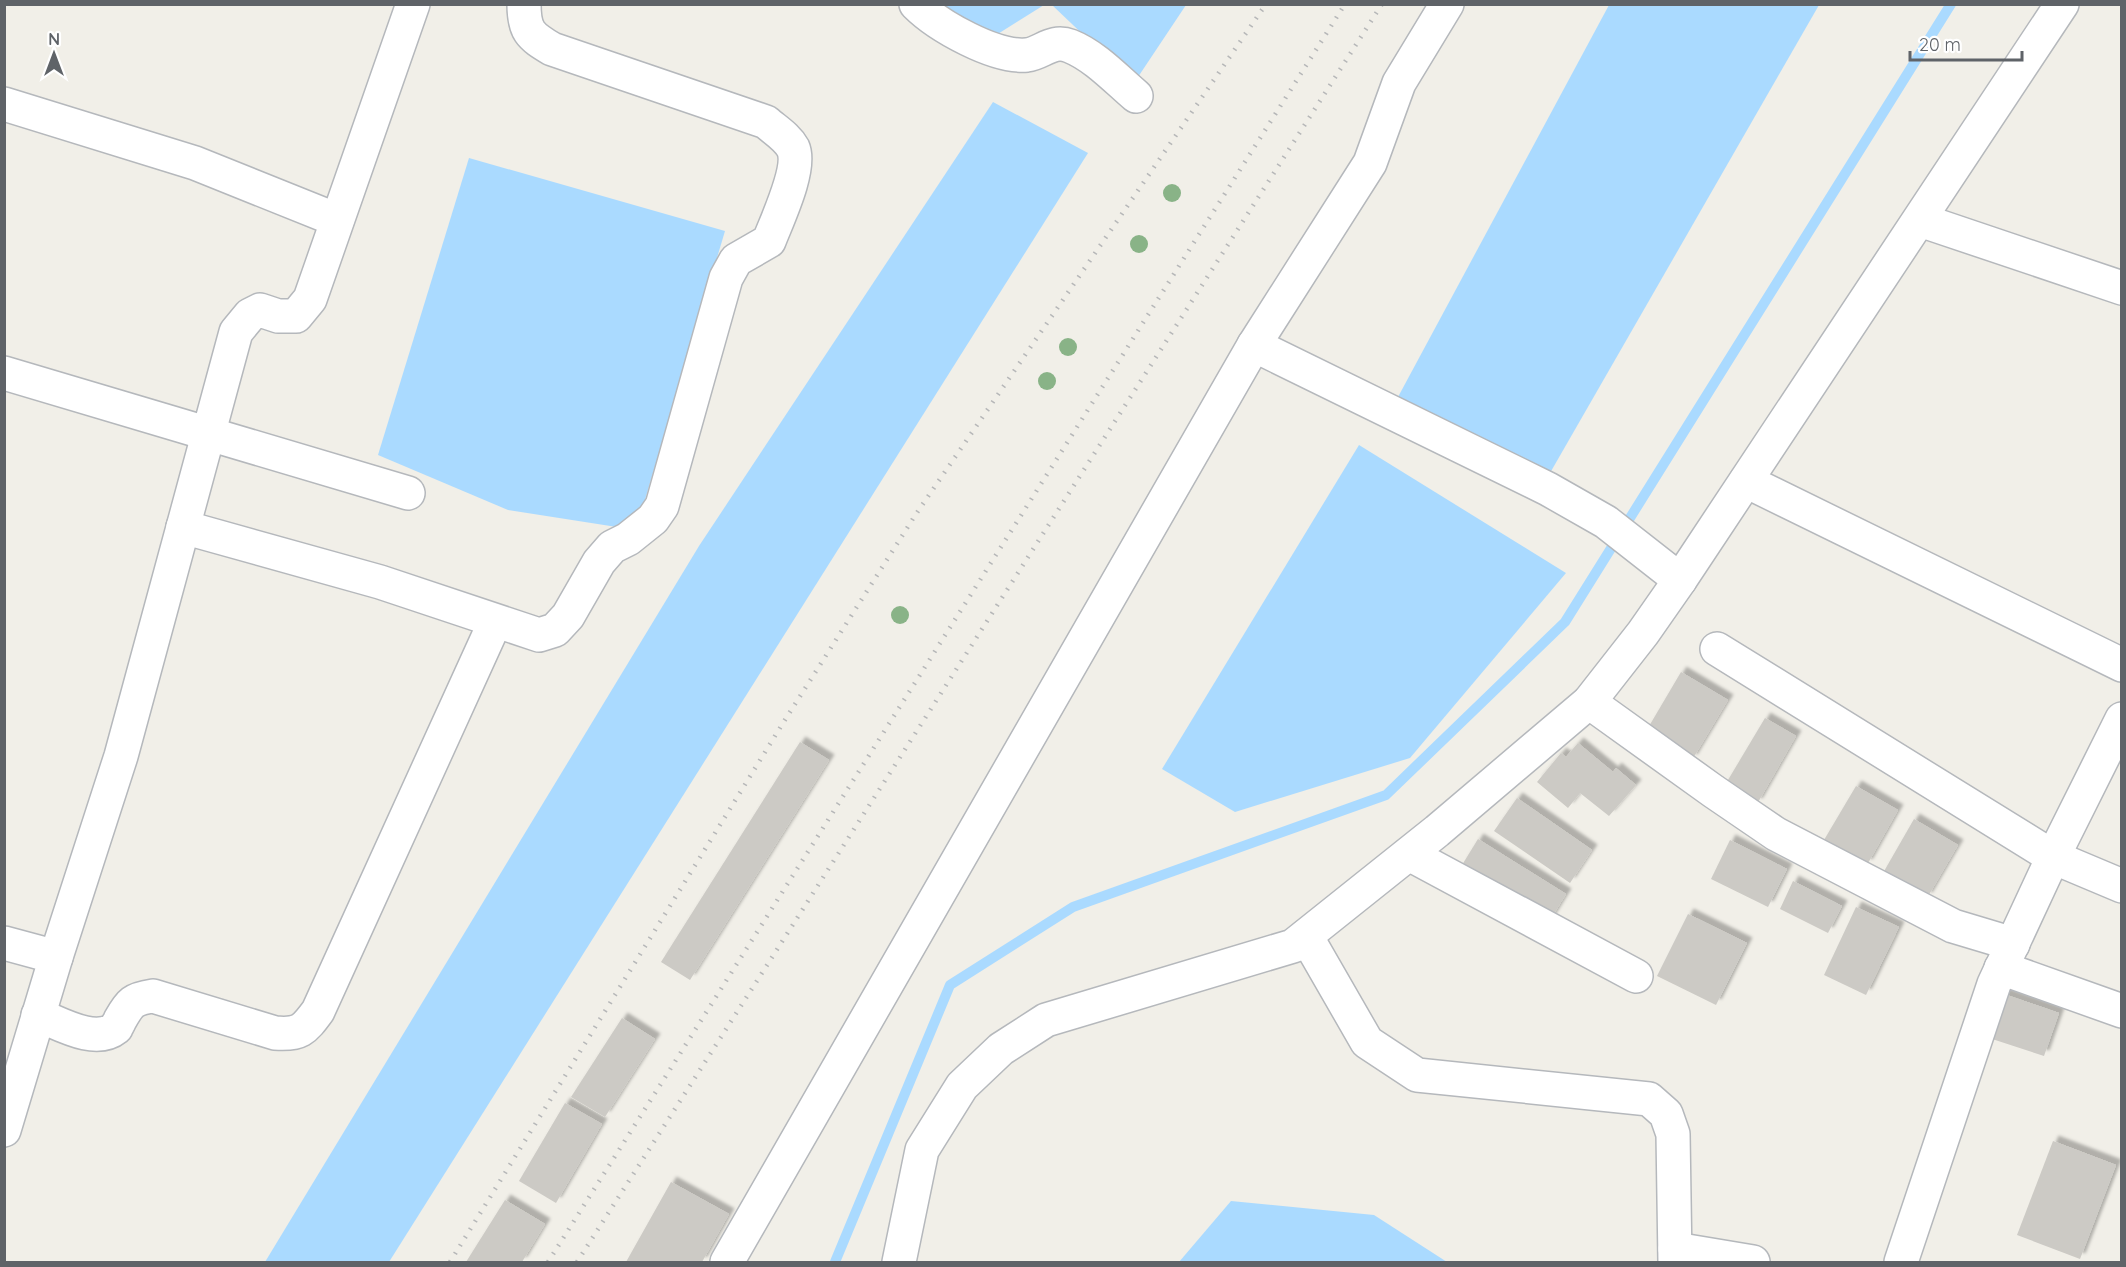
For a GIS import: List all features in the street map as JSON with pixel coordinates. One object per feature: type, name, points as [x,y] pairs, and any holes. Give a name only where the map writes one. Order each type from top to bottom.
[{"type":"street","points":[[6,1117],[121,756],[236,332],[250,315],[260,310],[278,316],[296,316],[310,299],[413,4]]},
{"type":"street","points":[[183,528],[380,582],[539,635],[555,630],[568,616],[605,554],[654,519],[662,506],[726,278],[736,260],[770,241],[795,168],[794,150],[786,139],[766,122],[552,49],[531,37],[524,21],[524,4]]},
{"type":"street","points":[[916,4],[924,13],[964,38],[998,51],[1027,55],[1049,45],[1069,45],[1093,60],[1136,96]]},
{"type":"street","points":[[727,1263],[1254,345],[1370,163],[1399,83],[1447,4]]},
{"type":"street","points":[[899,1263],[922,1150],[962,1086],[1001,1049],[1046,1020],[1293,946],[1408,854],[1589,702],[1643,633],[1680,580],[2062,4]]},
{"type":"street","points":[[4,104],[195,163],[337,219]]},
{"type":"street","points":[[1920,219],[2121,288]]},
{"type":"street","points":[[1254,345],[1548,489],[1606,522],[1680,580]]},
{"type":"street","points":[[4,373],[408,493]]},
{"type":"street","points":[[1746,481],[2121,665]]},
{"type":"street","points":[[39,1015],[87,1034],[101,1034],[116,1028],[128,1005],[138,998],[153,996],[275,1033],[293,1034],[306,1028],[318,1011],[495,622]]},
{"type":"street","points":[[1718,649],[2053,857],[2121,886]]},
{"type":"street","points":[[1589,702],[1776,834],[2007,956],[2121,1011]]},
{"type":"street","points":[[1901,1263],[1994,984],[2121,719]]},
{"type":"street","points":[[1408,854],[1636,976]]},
{"type":"street","points":[[1306,936],[1367,1042],[1417,1075],[1649,1100],[1666,1114],[1673,1134],[1675,1256],[1753,1263]]},
{"type":"street","points":[[4,943],[56,957]]},
{"type":"water","points":[[938,5],[1044,5],[993,37]]},
{"type":"water","points":[[1052,5],[1186,5],[1134,83]]},
{"type":"water","points":[[1609,5],[1819,5],[1550,473],[1398,397]]},
{"type":"water","points":[[993,102],[1088,153],[389,1262],[265,1262],[699,546]]},
{"type":"water","points":[[469,158],[725,231],[636,530],[508,510],[378,455]]},
{"type":"water","points":[[1359,445],[1566,573],[1410,758],[1235,812],[1162,769]]},
{"type":"water","points":[[1231,1201],[1374,1215],[1447,1262],[1179,1262]]},
{"type":"building","points":[[1681,672],[1728,700],[1692,760],[1645,733]]},
{"type":"building","points":[[1765,718],[1796,736],[1757,804],[1725,785]]},
{"type":"building","points":[[800,742],[829,760],[690,980],[661,962]]},
{"type":"building","points":[[1578,743],[1613,772],[1616,768],[1636,785],[1609,816],[1580,793],[1568,808],[1537,782],[1561,753],[1566,757]]},
{"type":"building","points":[[1856,786],[1898,810],[1867,865],[1824,840]]},
{"type":"building","points":[[1517,798],[1592,850],[1570,883],[1494,831]]},
{"type":"building","points":[[1914,819],[1958,845],[1927,898],[1883,873]]},
{"type":"building","points":[[1478,839],[1566,894],[1550,920],[1462,865]]},
{"type":"building","points":[[1730,840],[1787,869],[1768,907],[1711,879]]},
{"type":"building","points":[[1793,881],[1842,906],[1828,933],[1780,909]]},
{"type":"building","points":[[1856,907],[1899,927],[1866,995],[1824,975]]},
{"type":"building","points":[[1688,914],[1747,943],[1716,1005],[1657,976]]},
{"type":"building","points":[[2001,993],[2059,1013],[2044,1056],[1986,1037]]},
{"type":"building","points":[[622,1018],[655,1039],[605,1117],[571,1097]]},
{"type":"building","points":[[565,1103],[602,1124],[556,1203],[519,1181]]},
{"type":"building","points":[[2053,1141],[2116,1165],[2080,1259],[2017,1235]]},
{"type":"building","points":[[671,1182],[729,1214],[702,1262],[626,1262]]},
{"type":"building","points":[[505,1200],[545,1224],[522,1262],[466,1262]]},
{"type":"waterway","points":[[835,1262],[950,985],[1073,907],[1386,795],[1565,622],[1951,4]]},
{"type":"railway","points":[[450,1262],[783,723],[916,514],[1266,4]]},
{"type":"railway","points":[[548,1262],[1345,4]]},
{"type":"railway","points":[[577,1262],[1382,4]]}]
